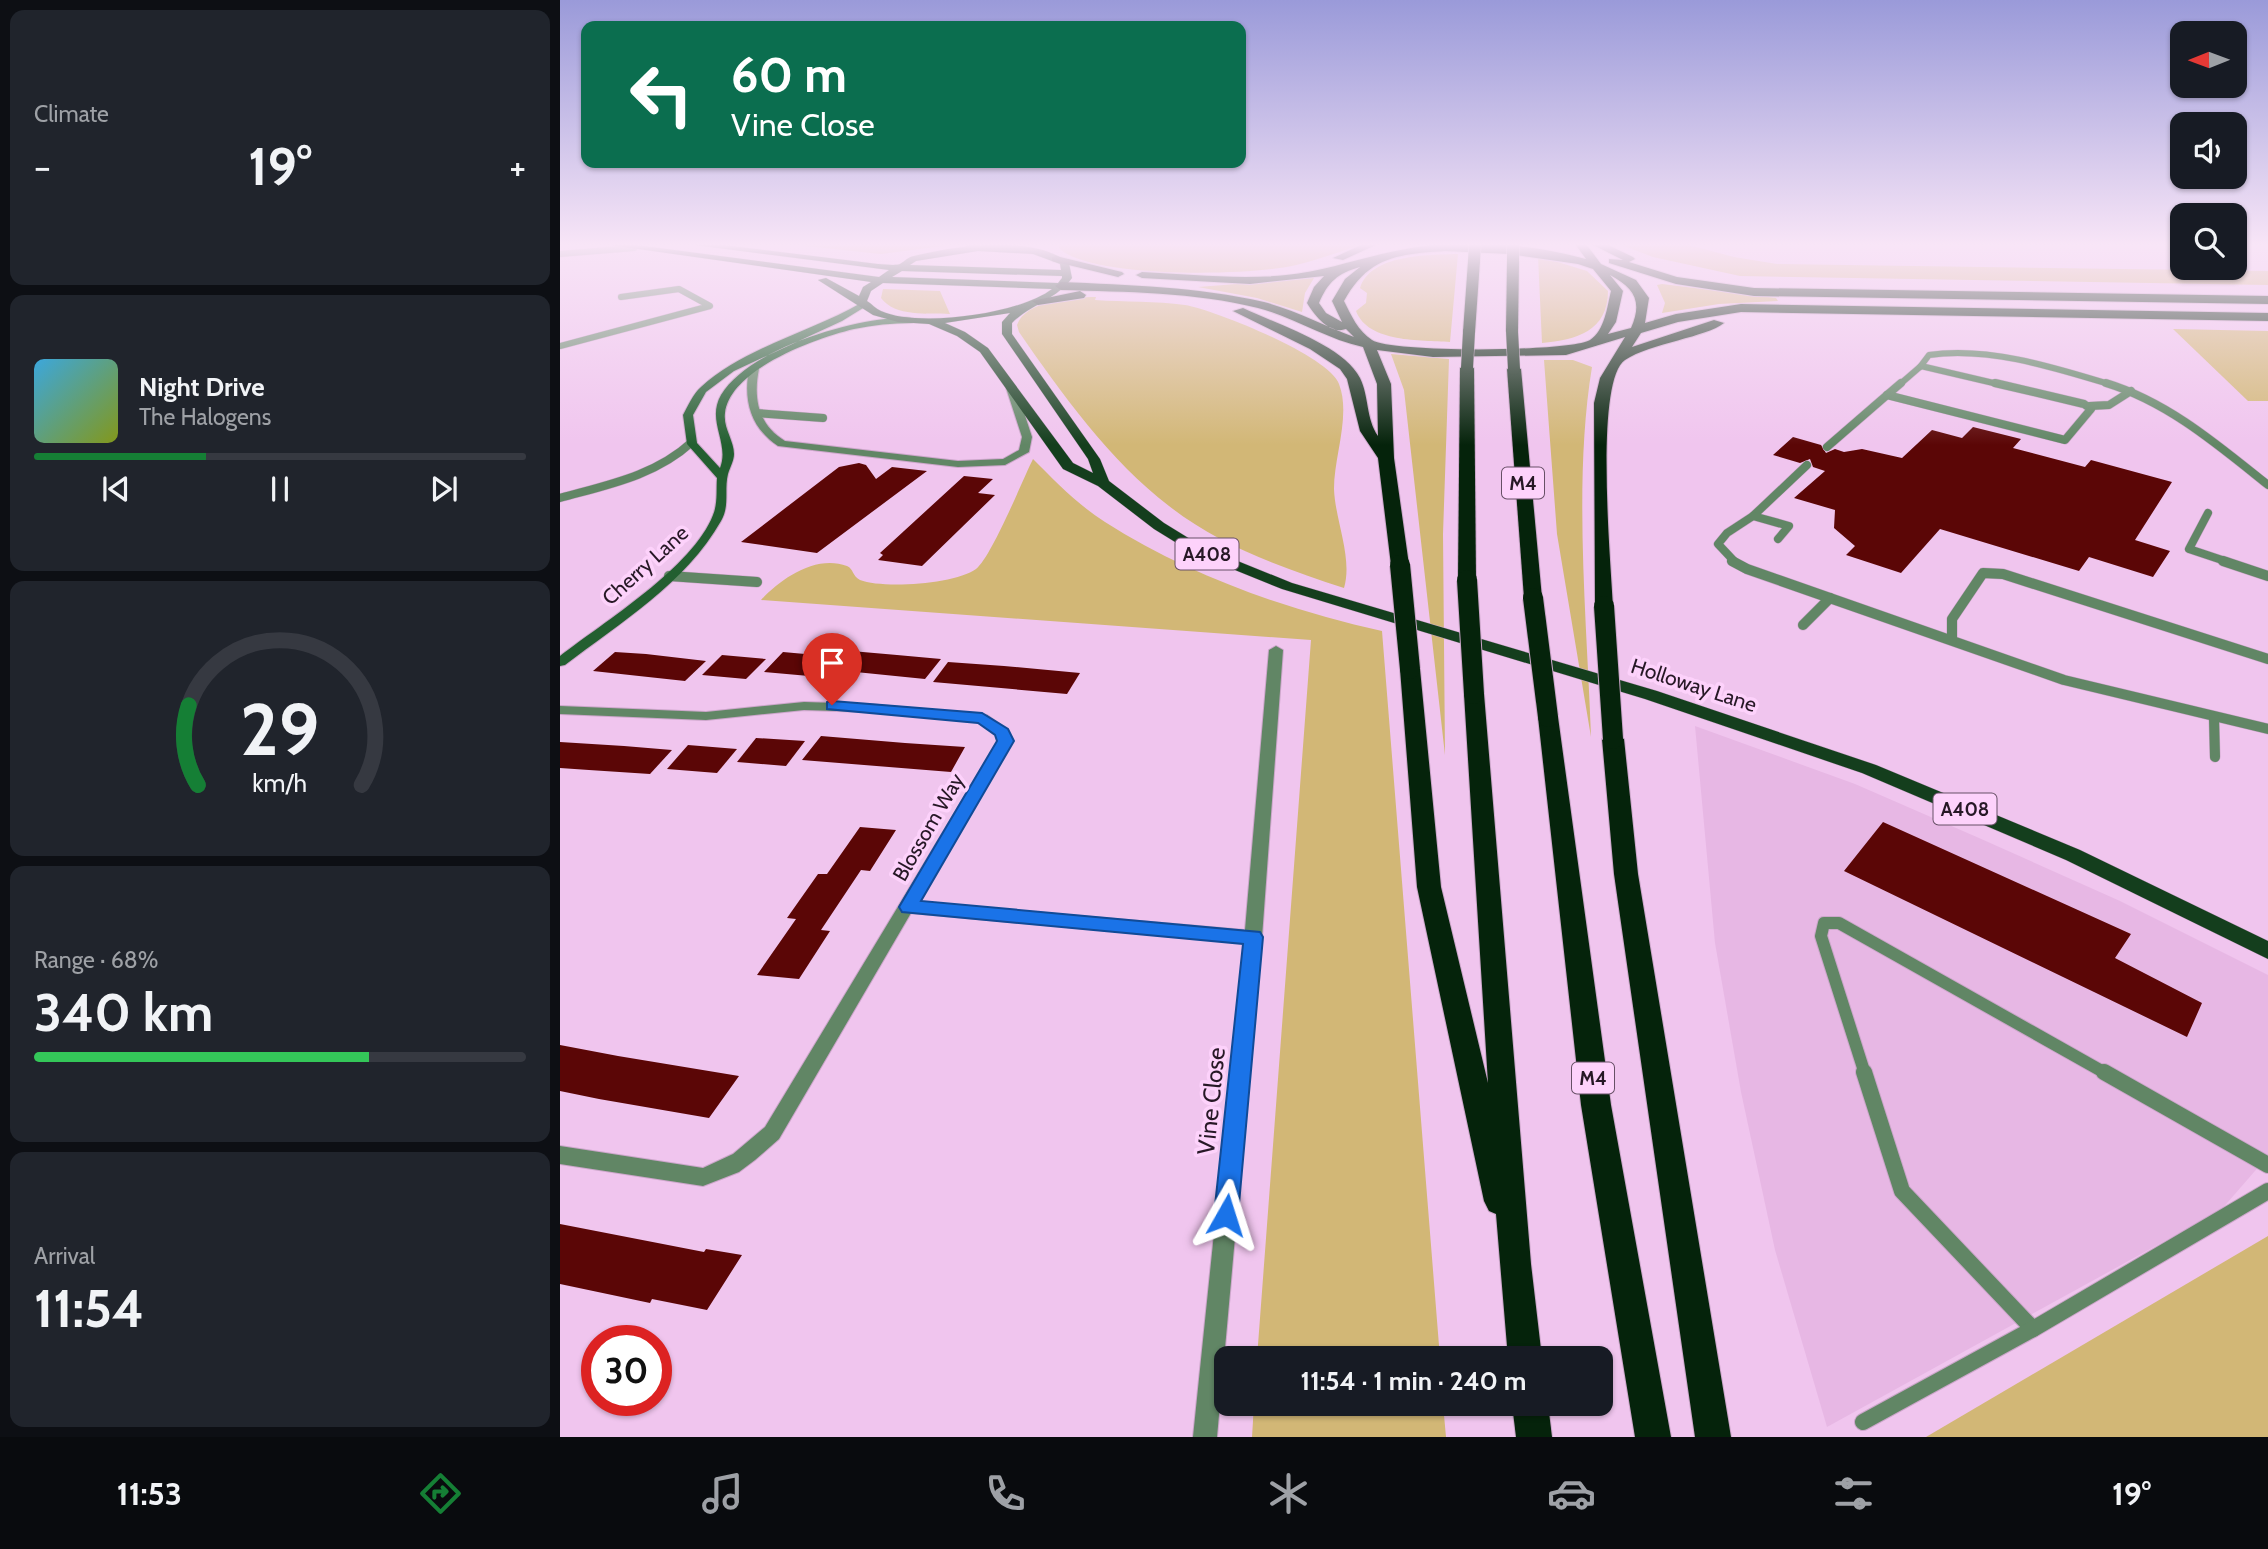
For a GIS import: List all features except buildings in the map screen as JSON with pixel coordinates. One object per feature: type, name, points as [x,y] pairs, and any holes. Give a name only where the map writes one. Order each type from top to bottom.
[{"type":"highway","points":[[1234,311],[1265,322],[1315,346],[1345,366],[1354,379],[1367,431],[1386,458]]},
{"type":"highway","points":[[1276,311],[1336,336],[1364,339],[1419,352],[1556,352],[1676,318],[1712,311]]},
{"type":"highway","points":[[1315,311],[1328,321],[1364,339]]},
{"type":"highway","points":[[1342,311],[1364,339],[1384,384],[1386,458],[1400,565],[1429,887],[1515,1264]]},
{"type":"highway","points":[[1470,311],[1467,368],[1467,580],[1515,1264],[1524,1346]]},
{"type":"highway","name":"M4","points":[[1513,311],[1514,369],[1533,598],[1596,1105],[1653,1437]]},
{"type":"highway","points":[[1595,343],[1606,330],[1613,311]]},
{"type":"highway","points":[[1643,311],[1603,388],[1601,412],[1604,606],[1626,874],[1713,1437]]},
{"type":"highway","points":[[1617,360],[1656,341],[1698,328],[1799,311]]},
{"type":"highway","points":[[1929,311],[2268,317]]},
{"type":"highway","points":[[1531,1416],[1534,1437]]},
{"type":"main road","name":"A408","points":[[878,311],[888,316],[914,320],[982,316],[1000,311]]},
{"type":"main road","name":"Holloway Lane","points":[[1020,311],[1007,321],[1007,334],[1094,459],[1103,483]]},
{"type":"main road","name":"Holloway Lane","points":[[929,320],[974,341],[984,350],[1031,420],[1068,466],[1103,483],[1179,538],[1251,574],[1325,599],[1651,695],[1869,769],[2073,855],[2268,951]]},
{"type":"street","points":[[722,477],[705,462],[692,442],[687,428],[691,411],[701,395],[723,374],[768,348],[846,318],[855,311]]},
{"type":"street","name":"Cherry Lane","points":[[560,662],[669,576],[690,557],[717,520],[722,505],[722,477],[729,457],[719,422],[721,403],[737,383],[754,369],[798,346],[843,330],[914,320]]},
{"type":"street","points":[[754,369],[749,398],[762,430],[782,444],[930,462],[1005,462],[1026,449],[1027,437],[1011,388]]},
{"type":"street","name":"Vine Close","points":[[1205,1437],[1253,937],[1276,650]]},
{"type":"street","name":"Blossom Way","points":[[560,710],[706,716],[832,705],[982,718],[994,724],[1005,741],[772,1133],[751,1154],[725,1171],[702,1177],[560,1156]]},
{"type":"street","points":[[908,907],[1253,937]]},
{"type":"lane","points":[[560,346],[691,311]]},
{"type":"lane","points":[[1826,447],[1920,367],[1924,357],[1931,354],[1973,355],[2001,359],[2131,391],[2158,406],[2268,485]]},
{"type":"lane","points":[[1920,367],[2091,406],[2109,405],[2131,391]]},
{"type":"lane","points":[[1885,395],[2065,440],[2091,406]]},
{"type":"lane","points":[[756,413],[823,418]]},
{"type":"lane","points":[[560,498],[646,470],[683,452],[692,442]]},
{"type":"lane","points":[[1807,465],[1753,516],[1727,533],[1718,544],[1731,560],[1747,569],[2064,680],[2268,729]]},
{"type":"lane","points":[[2208,513],[2189,549],[2268,576]]},
{"type":"lane","points":[[1753,516],[1789,526],[1778,538]]},
{"type":"lane","points":[[1952,639],[1952,620],[1983,573],[2003,574],[2268,659]]},
{"type":"lane","points":[[669,576],[757,582]]},
{"type":"lane","points":[[1802,625],[1830,598]]},
{"type":"lane","points":[[2214,718],[2215,757]]},
{"type":"lane","points":[[2033,1329],[1902,1191],[1821,936],[1824,923],[1839,923],[1865,937],[2268,1165]]},
{"type":"lane","points":[[1863,1422],[2033,1329],[2268,1191]]},
{"type":"shaded area","points":[[903,311],[949,311],[950,314]]},
{"type":"shaded area","points":[[1029,311],[1206,311],[1270,336],[1294,348],[1331,373],[1339,384],[1343,409],[1334,489],[1345,552],[1344,588],[1253,554],[1209,533],[1147,488],[1069,402],[1019,332],[1017,325]]},
{"type":"shaded area","points":[[1356,311],[1453,311],[1450,342],[1397,338],[1372,329],[1362,321]]},
{"type":"shaded area","points":[[1541,311],[1604,311],[1588,331],[1567,339],[1542,343]]},
{"type":"shaded area","points":[[2173,329],[2268,331],[2268,401],[2248,401]]},
{"type":"shaded area","points":[[1391,354],[1449,359],[1443,534],[1445,755],[1404,390]]},
{"type":"shaded area","points":[[1544,360],[1573,360],[1592,367],[1586,411],[1582,504],[1591,737],[1557,534]]},
{"type":"shaded area","points":[[1033,459],[1095,515],[1170,558],[1274,601],[1382,631],[1439,1346],[1258,1346],[1311,640],[761,600],[788,577],[823,563],[847,566],[860,580],[871,583],[919,584],[966,574],[976,569],[983,561]]},
{"type":"shaded area","points":[[1695,726],[1855,784],[2120,901],[2268,975],[2268,1156],[2221,1210],[1827,1427],[1775,1250],[1741,1092],[1715,943]]},
{"type":"shaded area","points":[[2268,1236],[2268,1437],[1926,1437]]},
{"type":"shaded area","points":[[1253,1416],[1444,1416],[1446,1437],[1252,1437]]},
{"type":"route","points":[[832,705],[982,718],[994,724],[1002,733],[1005,741],[908,907],[1253,937],[1226,1215]]}]
